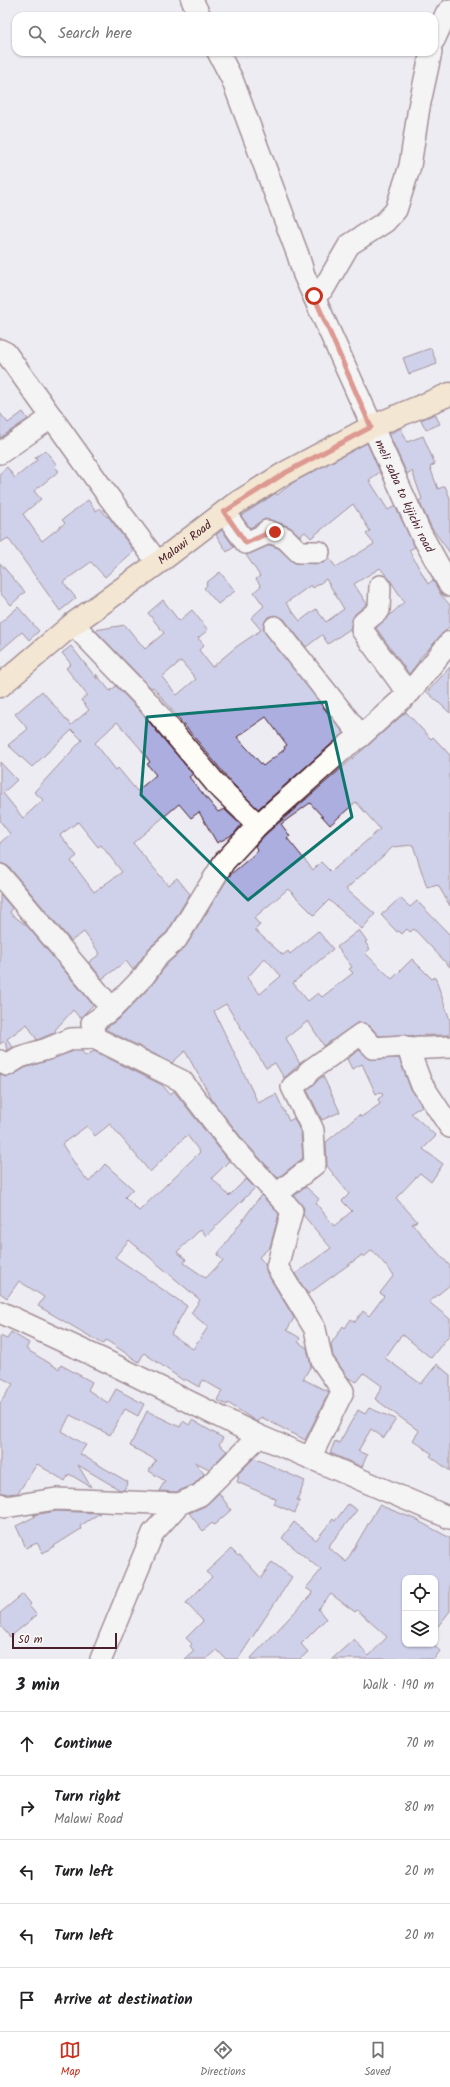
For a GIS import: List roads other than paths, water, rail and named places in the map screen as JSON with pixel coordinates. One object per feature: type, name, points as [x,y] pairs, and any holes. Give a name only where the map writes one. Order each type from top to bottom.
[{"type":"main road","name":"Malawi Road","points":[[0,686],[73,624],[158,563],[224,512],[273,480],[371,427],[450,394]]},
{"type":"street","points":[[192,0],[198,12]]},
{"type":"street","points":[[438,31],[446,14],[450,10]]},
{"type":"street","name":"meli saba to kijichi road","points":[[220,56],[232,79],[298,255],[304,275],[371,427],[404,492],[426,543],[450,586]]},
{"type":"street","points":[[314,296],[324,288],[349,245],[385,222],[396,210],[410,166],[419,107],[430,56]]},
{"type":"street","points":[[0,350],[6,353],[103,490],[158,563]]},
{"type":"street","points":[[0,453],[52,417]]},
{"type":"street","points":[[224,512],[246,543],[266,534],[267,531],[285,538],[299,552],[319,552]]},
{"type":"street","points":[[380,586],[379,610],[364,624],[362,630],[399,681],[410,692]]},
{"type":"street","points":[[73,624],[148,702],[217,785],[258,825]]},
{"type":"street","points":[[275,627],[361,736]]},
{"type":"street","points":[[95,1038],[92,1023],[112,1009],[144,976],[158,956],[176,940],[224,862],[258,825],[410,692],[450,642]]},
{"type":"street","points":[[0,875],[112,1009]]},
{"type":"street","points":[[277,1194],[315,1164],[313,1130],[292,1087],[306,1076],[308,1071],[361,1034],[374,1048],[403,1046],[408,1049],[450,1047]]},
{"type":"street","points":[[0,1061],[7,1065],[20,1057],[71,1039],[95,1038],[182,1081],[235,1149],[292,1211],[277,1267],[315,1329],[322,1361],[343,1390],[310,1458]]},
{"type":"street","points":[[408,1049],[421,1083],[450,1127]]},
{"type":"street","points":[[0,1312],[108,1362],[259,1436],[450,1518]]},
{"type":"street","points":[[101,1659],[153,1533],[179,1504],[200,1495],[259,1436]]},
{"type":"street","points":[[0,1504],[5,1507],[56,1498],[179,1504]]}]
